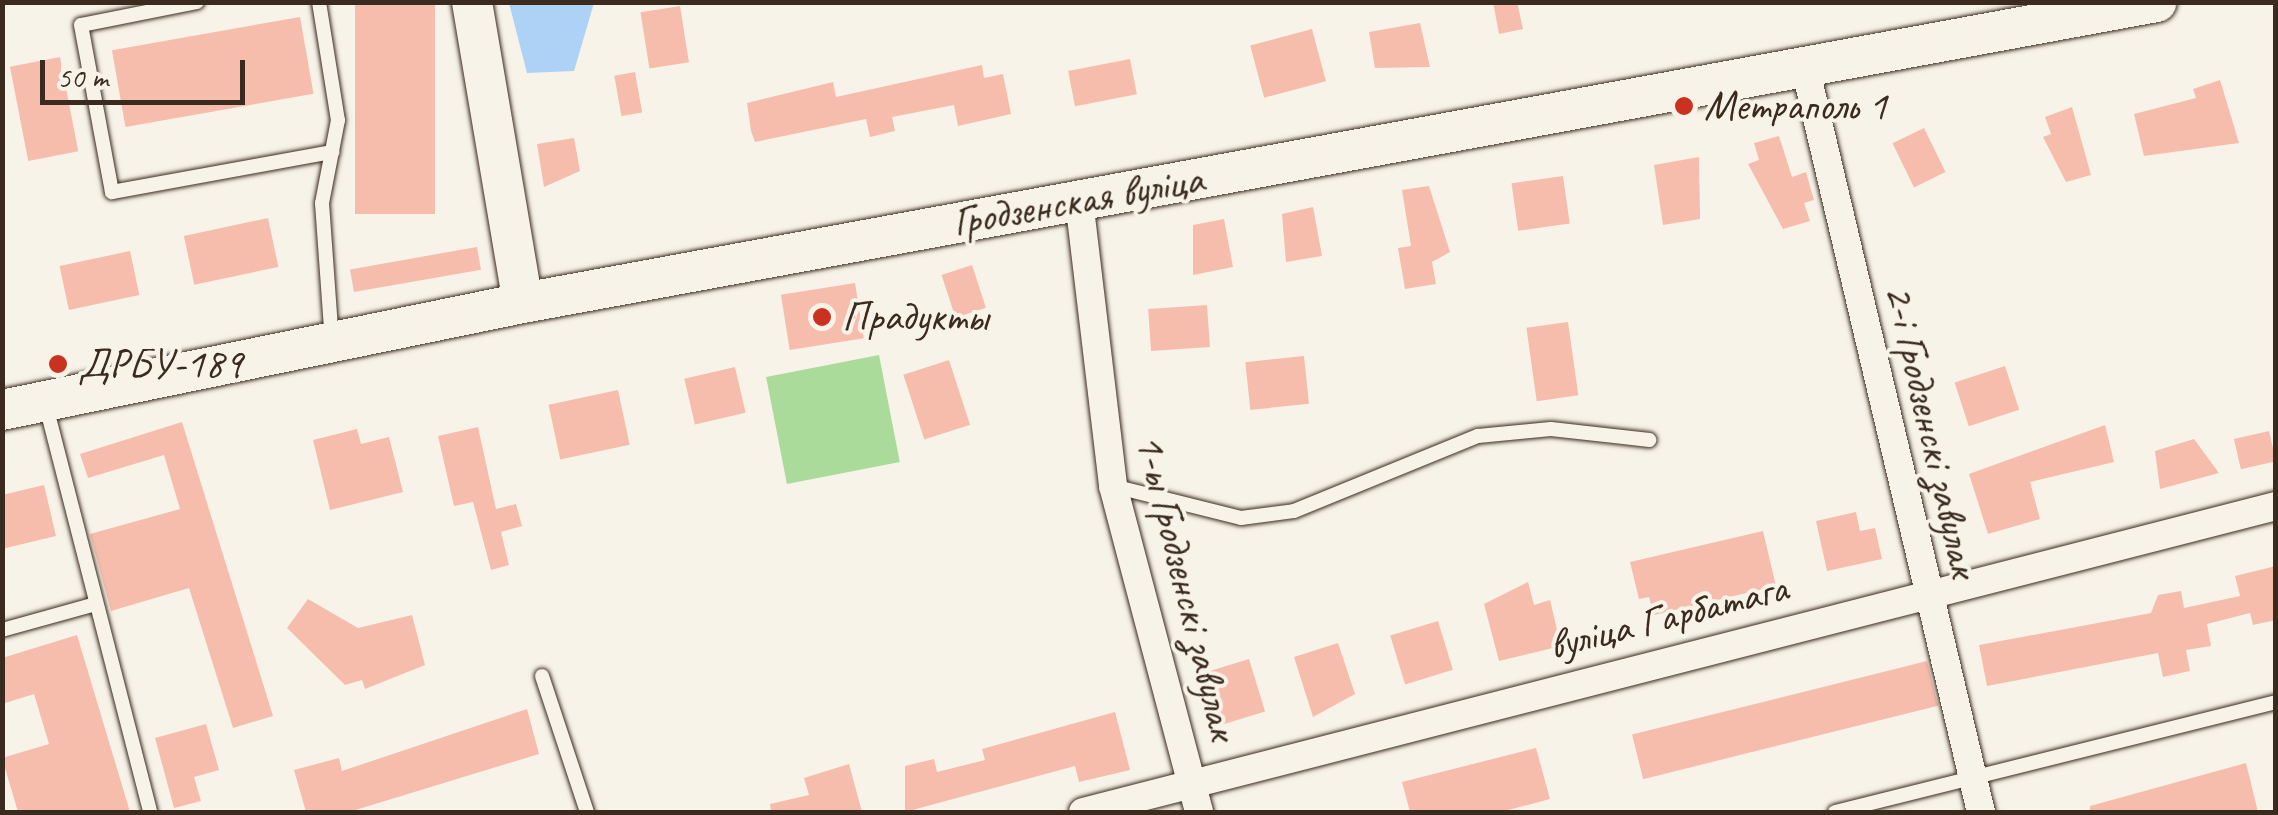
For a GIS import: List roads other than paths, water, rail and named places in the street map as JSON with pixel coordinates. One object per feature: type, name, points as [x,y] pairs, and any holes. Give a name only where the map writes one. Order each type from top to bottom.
[{"type":"street","points":[[472,2],[523,303]]},
{"type":"street","name":"Гродзенская вуліца","points":[[2,410],[523,303],[2156,2]]},
{"type":"street","name":"2-і Гродзенскі завулак","points":[[1804,67],[1982,812]]},
{"type":"street","name":"1-ы Гродзенскі завулак","points":[[1079,200],[1112,486],[1199,812]]},
{"type":"street","name":"вуліца Гарбатага","points":[[1083,812],[1927,592],[2276,506]]},
{"type":"lane","points":[[198,2],[81,25],[112,192],[332,152]]},
{"type":"lane","points":[[319,2],[338,120],[322,236],[332,341]]},
{"type":"lane","points":[[45,402],[92,605],[150,812]]},
{"type":"lane","points":[[1112,486],[1242,518],[1294,511],[1478,436],[1551,429],[1650,440]]},
{"type":"lane","points":[[2,630],[92,605]]},
{"type":"lane","points":[[542,676],[586,812]]},
{"type":"lane","points":[[1835,812],[2276,702]]},
{"type":"water","points":[[509,3],[594,3],[574,71],[527,73]]},
{"type":"place","name":"Метраполь 1","points":[[1684,106]]},
{"type":"place","name":"Прадукты","points":[[822,317]]},
{"type":"place","name":"ДРБУ-189","points":[[58,364]]}]
